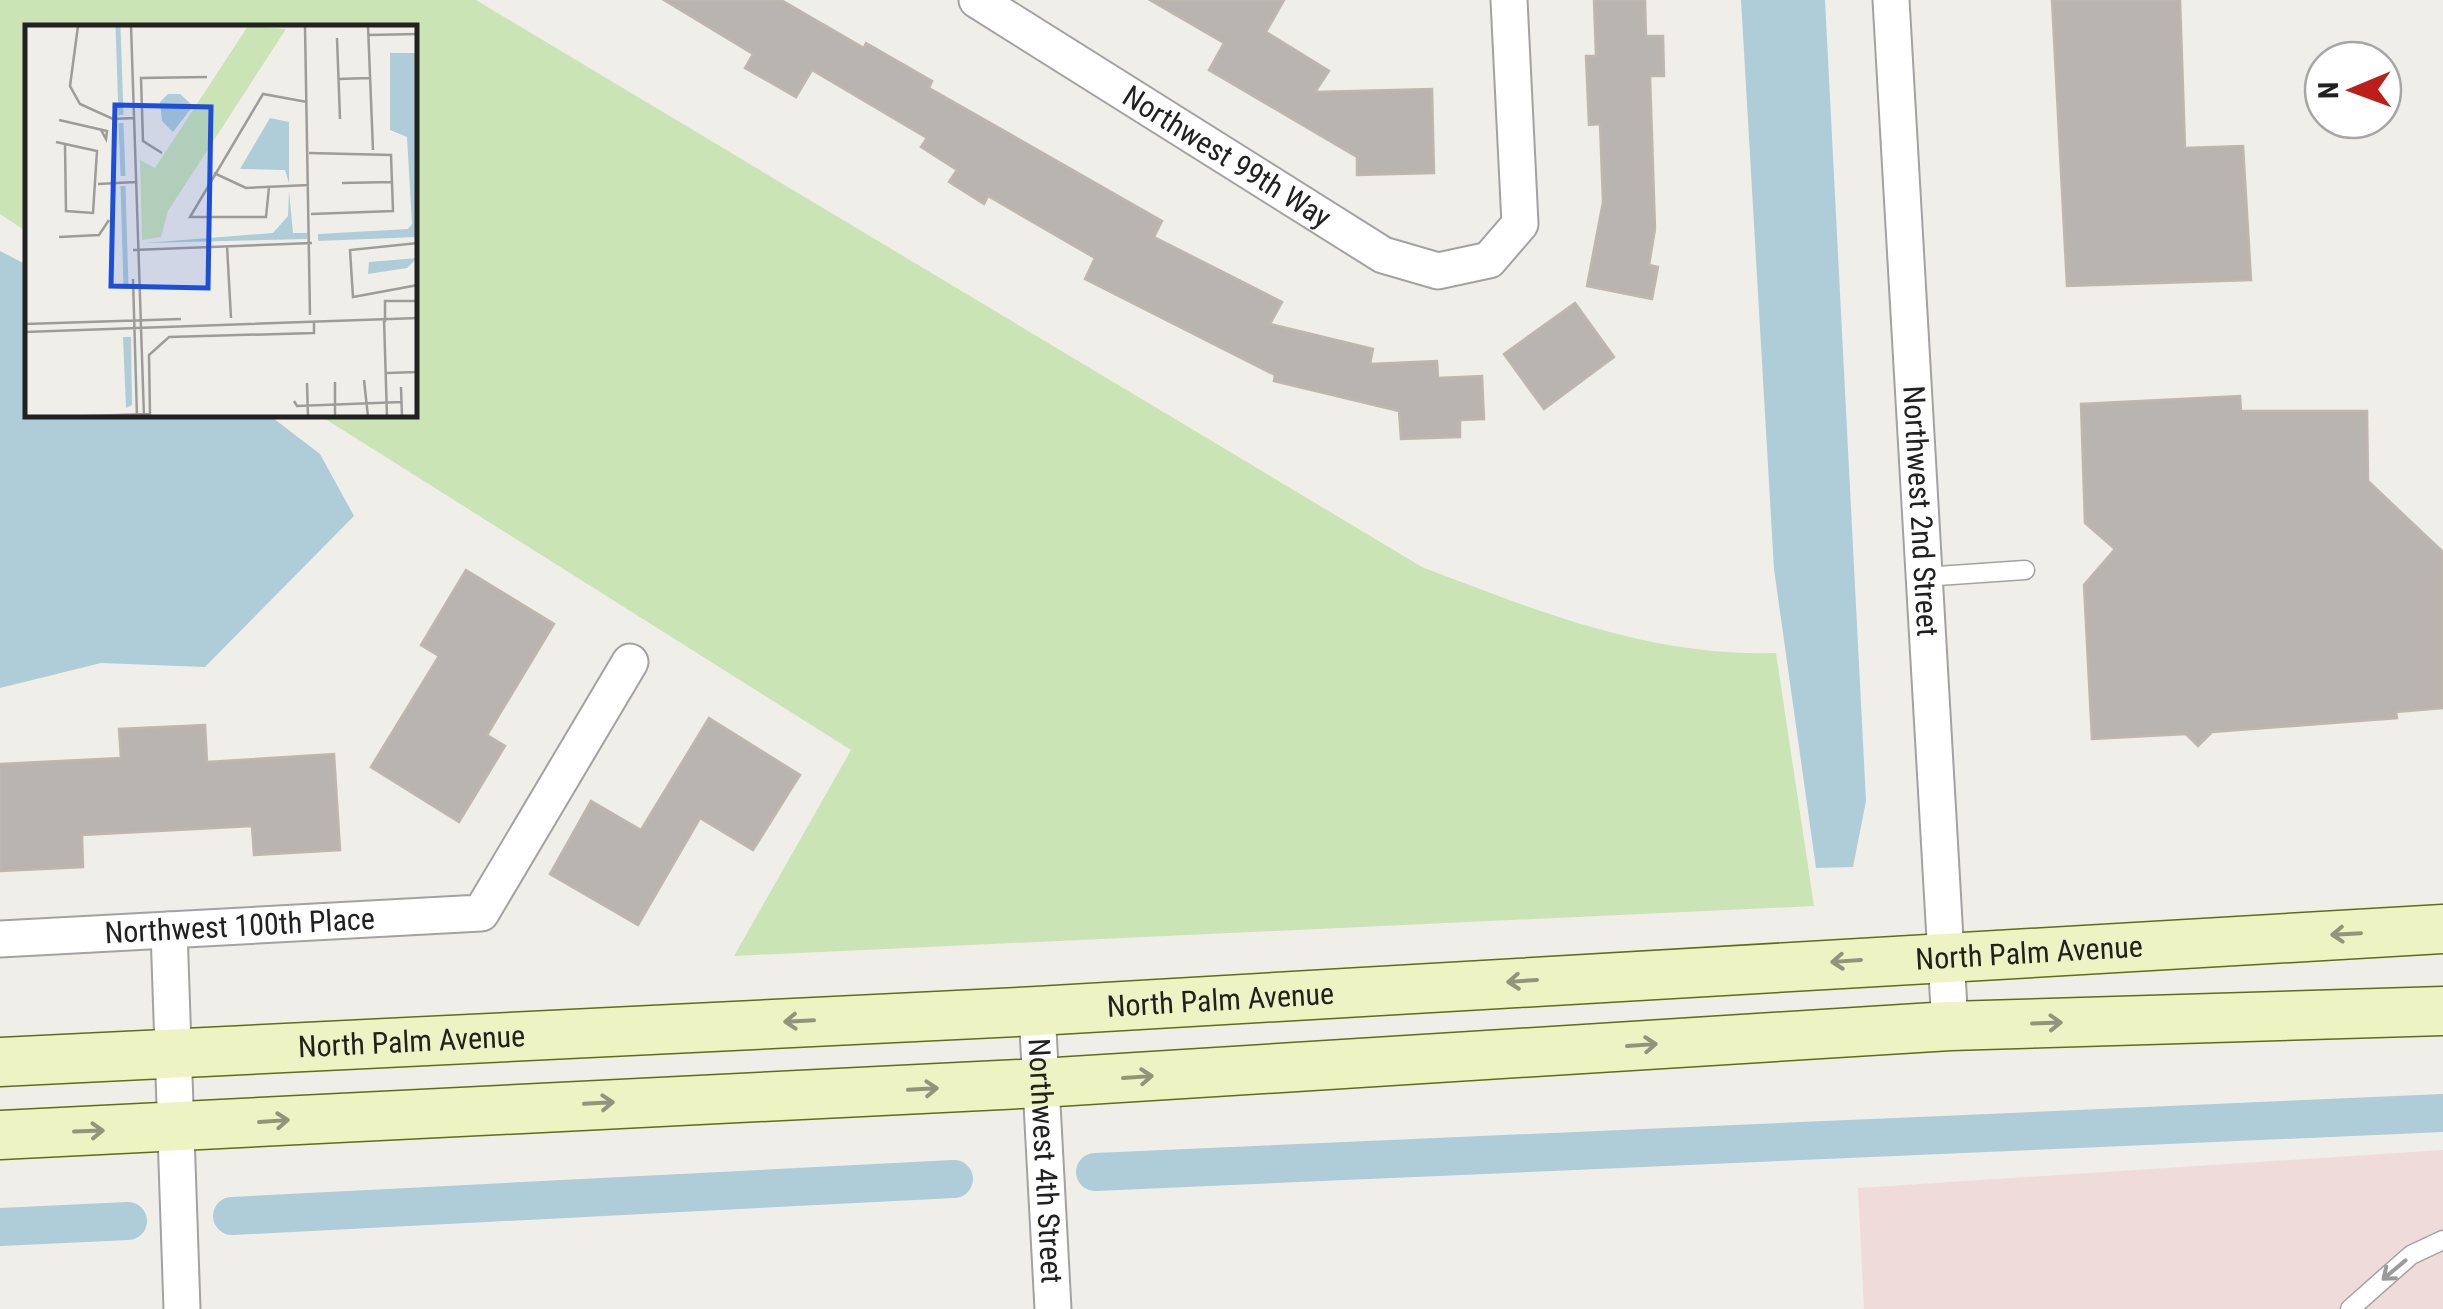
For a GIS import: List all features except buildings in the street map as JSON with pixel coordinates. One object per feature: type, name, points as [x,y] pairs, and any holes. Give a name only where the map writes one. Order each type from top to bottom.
[{"type":"main road","name":"North Palm Avenue","points":[[0,1062],[1037,1011],[1944,955],[2443,929]]},
{"type":"main road","points":[[0,1135],[1040,1083],[1950,1026],[2443,1010]]},
{"type":"street","name":"Northwest 99th Way","points":[[977,0],[1383,255],[1438,271],[1489,260],[1520,224],[1509,0]]},
{"type":"street","name":"Northwest 2nd Street","points":[[1892,0],[1950,1026]]},
{"type":"street","name":"Northwest 100th Place","points":[[0,938],[481,912],[630,662]]},
{"type":"street","points":[[169,930],[182,1309]]},
{"type":"street","name":"Northwest 4th Street","points":[[1037,1011],[1053,1309]]},
{"type":"lane","points":[[1923,577],[2025,570]]},
{"type":"lane","points":[[2350,1309],[2411,1256],[2443,1240]]},
{"type":"shaded area","points":[[2443,1150],[2443,1309],[1864,1309],[1858,1188]]},
{"type":"green space","points":[[0,0],[476,0],[1422,567],[1552,615],[1639,639],[1730,652],[1776,653],[1814,906],[734,956],[851,750],[324,418],[418,418],[418,25],[25,25],[25,231],[0,214]]},
{"type":"water","points":[[1741,0],[1825,0],[1866,801],[1853,867],[1816,868],[1774,569]]},
{"type":"water","points":[[0,251],[25,264],[25,418],[273,418],[320,454],[354,516],[205,667],[101,663],[0,688]]},
{"type":"waterway","points":[[1095,1172],[2443,1113]]},
{"type":"waterway","points":[[232,1216],[954,1179]]},
{"type":"waterway","points":[[0,1227],[128,1221]]}]
